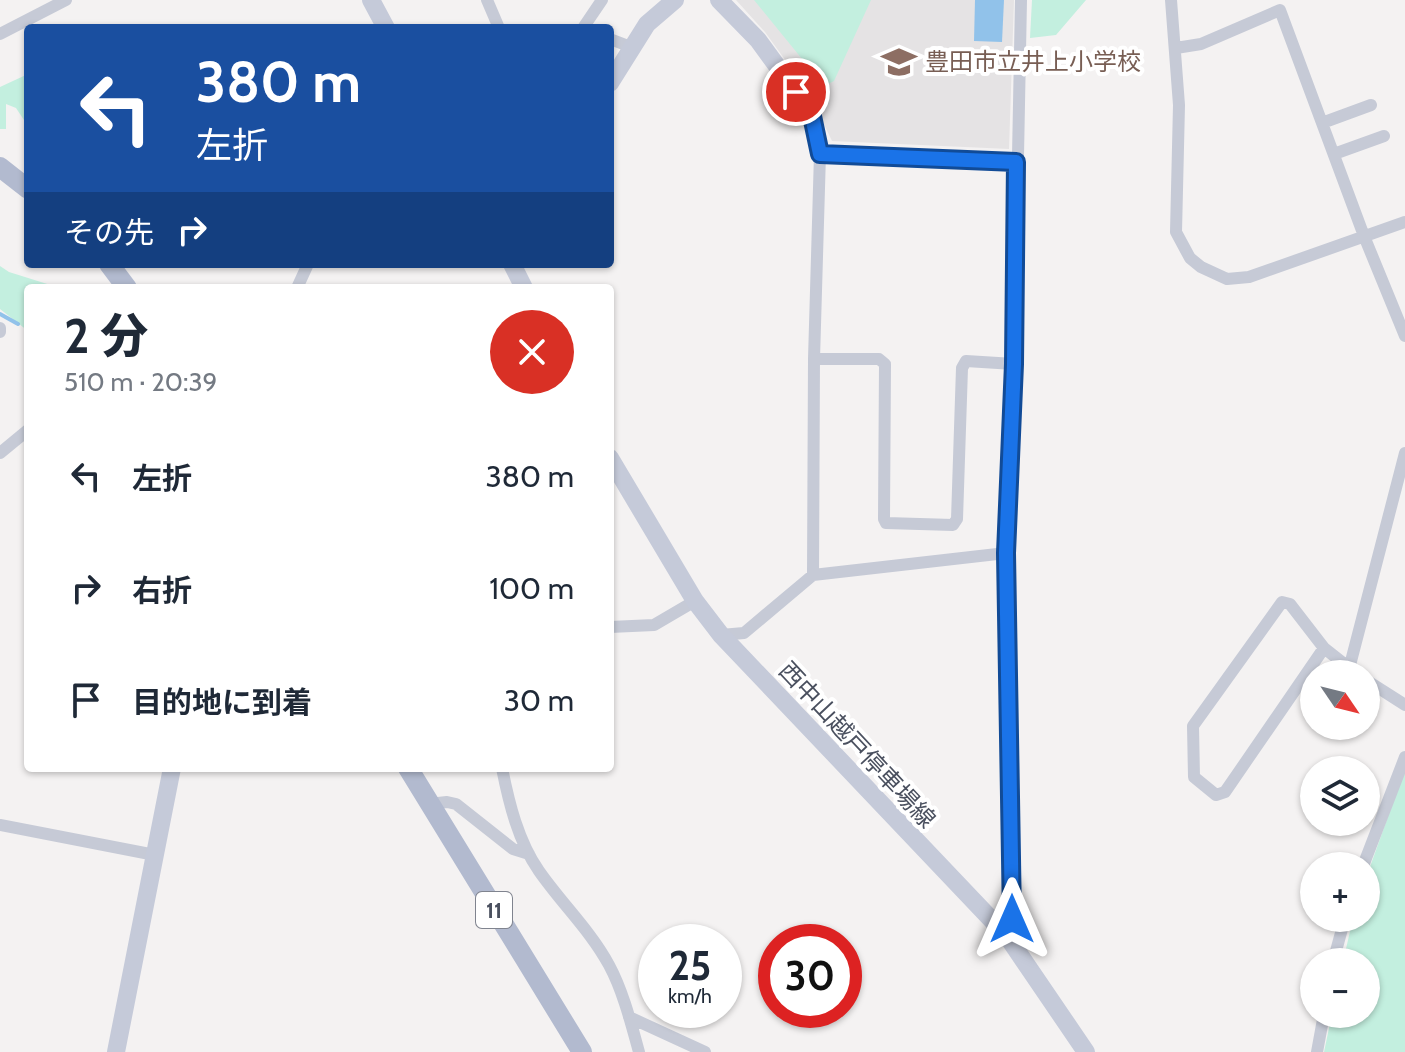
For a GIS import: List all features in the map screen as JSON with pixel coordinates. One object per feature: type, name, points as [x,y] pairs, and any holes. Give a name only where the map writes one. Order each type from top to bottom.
[{"type":"main road","points":[[371,0],[384,24]]},
{"type":"main road","points":[[614,76],[647,24],[675,0]]},
{"type":"main road","points":[[719,0],[758,40],[812,116],[820,154]]},
{"type":"main road","points":[[0,167],[24,186]]},
{"type":"main road","name":"西中山越戸停車場線","points":[[614,465],[695,601],[721,635],[1007,936],[1086,1052]]},
{"type":"main road","points":[[116,1052],[171,772]]},
{"type":"main road","name":"11","points":[[410,772],[582,1052]]},
{"type":"street","points":[[0,34],[66,0]]},
{"type":"street","points":[[487,0],[497,24]]},
{"type":"street","points":[[586,24],[602,0]]},
{"type":"street","points":[[1007,936],[1012,904],[1006,553],[1014,364],[1021,0]]},
{"type":"street","points":[[1171,0],[1179,105],[1176,232],[1195,263],[1209,273],[1227,279],[1249,277],[1405,222]]},
{"type":"street","points":[[1176,48],[1201,44],[1280,10],[1364,236],[1405,336]]},
{"type":"street","points":[[614,41],[631,47]]},
{"type":"street","points":[[1322,123],[1371,105]]},
{"type":"street","points":[[1334,154],[1384,136]]},
{"type":"street","points":[[813,575],[814,359],[820,154],[1016,162]]},
{"type":"street","points":[[814,359],[879,359],[885,364],[884,519],[886,523],[953,525],[957,519],[962,368],[966,361],[1014,364]]},
{"type":"street","points":[[0,453],[24,433]]},
{"type":"street","points":[[1356,660],[1405,453]]},
{"type":"street","points":[[721,635],[744,633],[813,575],[1006,553]]},
{"type":"street","points":[[614,627],[654,625],[695,601]]},
{"type":"street","points":[[1324,648],[1225,792],[1216,795],[1194,777],[1193,726],[1282,602],[1290,604],[1324,648],[1339,660]]},
{"type":"street","points":[[1380,689],[1405,705]]},
{"type":"street","points":[[1368,852],[1405,757]]},
{"type":"street","points":[[503,772],[516,824],[529,854],[610,967],[639,1052]]},
{"type":"street","points":[[429,804],[456,804],[513,849],[529,854]]},
{"type":"street","points":[[0,825],[155,855]]},
{"type":"street","points":[[629,1017],[705,1052]]},
{"type":"street","points":[[1317,1052],[1321,1028]]},
{"type":"shaded area","name":"豊田市立井上小学校","points":[[736,0],[1014,0],[1009,149],[832,141],[809,93],[765,32]]},
{"type":"green space","points":[[754,0],[871,0],[834,81],[824,86]]},
{"type":"green space","points":[[1032,0],[1086,0],[1056,35],[1030,38]]},
{"type":"green space","points":[[24,76],[24,120],[16,108],[6,104],[6,129],[0,129],[0,87]]},
{"type":"green space","points":[[0,266],[9,272],[47,284],[24,284],[24,328],[0,309]]},
{"type":"green space","points":[[1405,769],[1405,1052],[1324,1052],[1329,1028],[1380,1028],[1380,948],[1346,948],[1350,932],[1380,932],[1380,852],[1375,852]]},
{"type":"water","points":[[975,0],[1004,0],[1002,42],[974,41]]},
{"type":"waterway","points":[[0,314],[18,324]]},
{"type":"place","name":"豊田市立井上小学校","points":[[899,62]]},
{"type":"route","points":[[796,92],[812,116],[820,154],[1016,162],[1014,364],[1006,553],[1012,919]]}]
